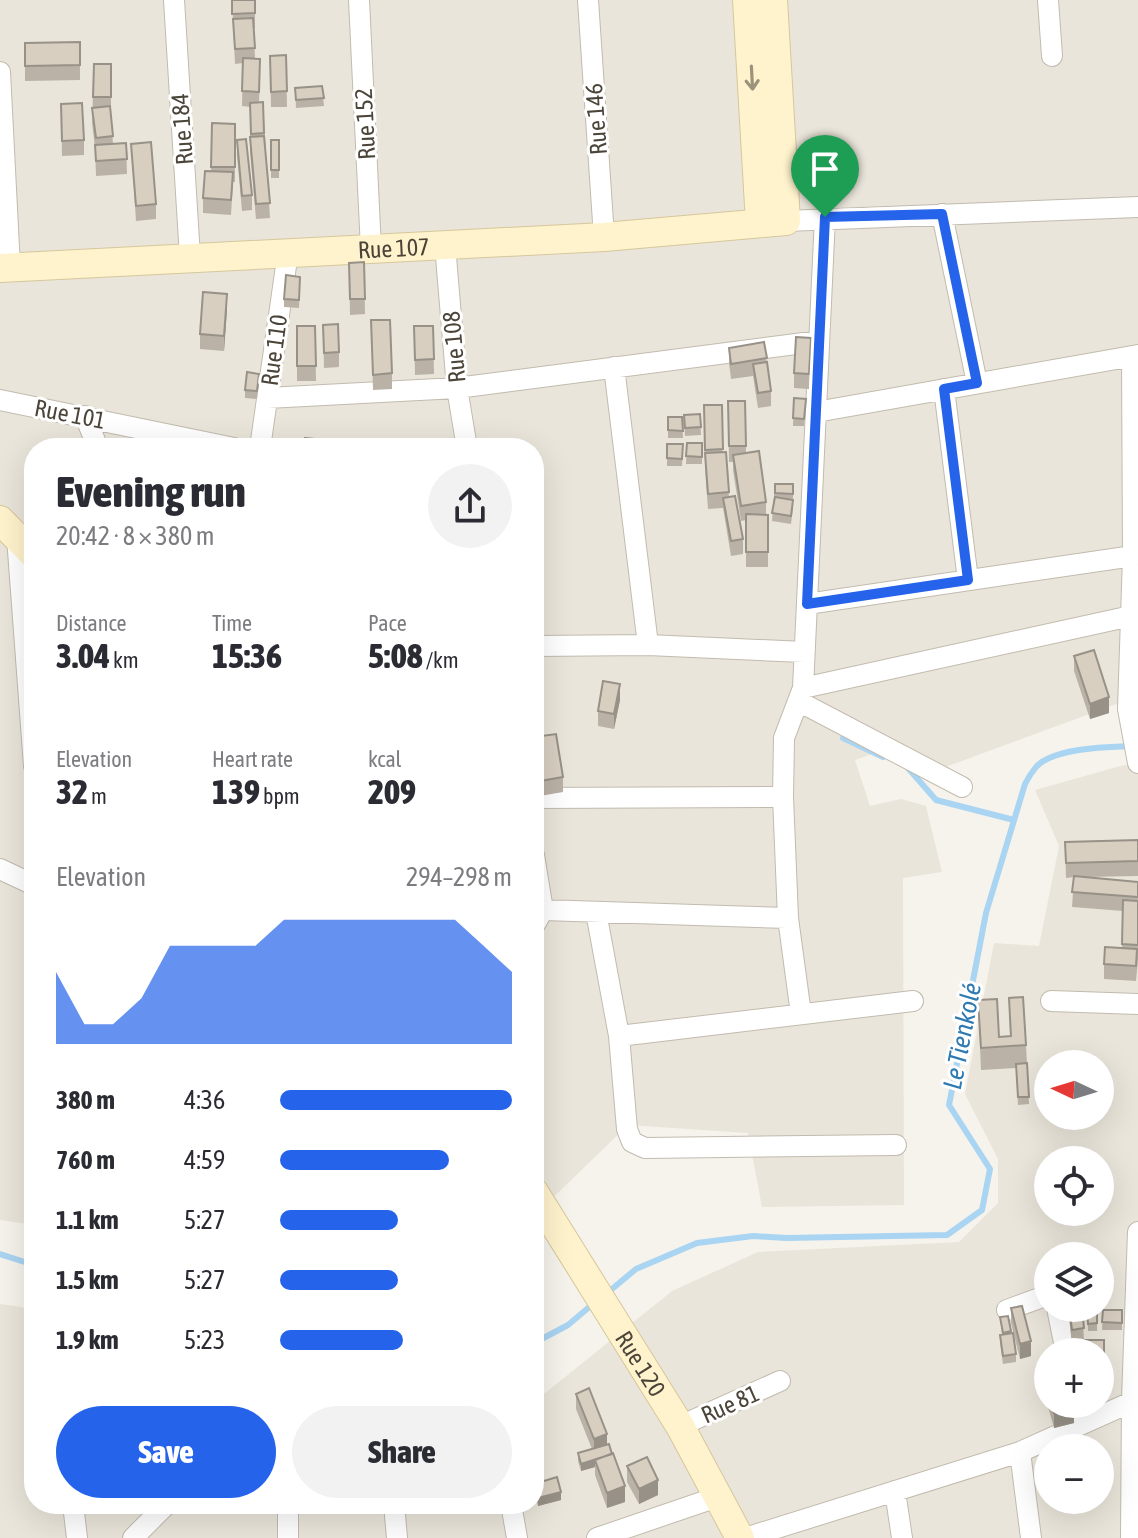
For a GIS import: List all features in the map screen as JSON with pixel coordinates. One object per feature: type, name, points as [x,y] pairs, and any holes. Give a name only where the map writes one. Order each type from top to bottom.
[{"type":"main road","points":[[747,0],[773,222]]},
{"type":"main road","points":[[773,0],[773,222]]},
{"type":"main road","name":"Rue 107","points":[[5,268],[604,237],[773,222]]},
{"type":"main road","name":"Rue 120","points":[[544,1210],[581,1271],[614,1317],[743,1538]]},
{"type":"street","name":"Rue 184","points":[[174,0],[190,257]]},
{"type":"street","name":"Rue 152","points":[[359,0],[371,249]]},
{"type":"street","name":"Rue 146","points":[[588,0],[604,237]]},
{"type":"street","points":[[1048,0],[1052,56]]},
{"type":"street","points":[[0,72],[5,268]]},
{"type":"street","points":[[773,222],[825,217],[1138,207]]},
{"type":"street","points":[[942,214],[977,383]]},
{"type":"street","points":[[801,1014],[788,918],[784,738],[800,694],[804,652],[825,217]]},
{"type":"street","name":"Rue 108","points":[[445,245],[457,388],[465,438]]},
{"type":"street","name":"Rue 110","points":[[261,438],[288,252]]},
{"type":"street","points":[[267,398],[457,388],[819,341]]},
{"type":"street","points":[[816,412],[1135,356],[1135,517],[1131,616],[1134,643],[1128,709],[1138,763]]},
{"type":"street","points":[[614,367],[648,645]]},
{"type":"street","points":[[944,389],[968,580]]},
{"type":"street","name":"Rue 101","points":[[0,400],[187,438]]},
{"type":"street","points":[[85,416],[94,438]]},
{"type":"street","points":[[17,537],[24,631]]},
{"type":"street","points":[[807,604],[1133,556]]},
{"type":"street","points":[[800,694],[1131,616]]},
{"type":"street","points":[[544,646],[648,645],[804,652]]},
{"type":"street","points":[[800,694],[962,787]]},
{"type":"street","points":[[544,798],[783,797]]},
{"type":"street","points":[[0,869],[24,880]]},
{"type":"street","points":[[544,917],[596,912],[788,918]]},
{"type":"street","points":[[596,912],[619,1036],[627,1129],[632,1142],[645,1148],[896,1145]]},
{"type":"street","points":[[619,1036],[913,1001]]},
{"type":"street","points":[[1051,1001],[1138,1004]]},
{"type":"street","points":[[1131,1538],[1138,1232]]},
{"type":"street","points":[[1007,1310],[1034,1300]]},
{"type":"street","name":"Rue 81","points":[[680,1426],[780,1381]]},
{"type":"street","points":[[1114,1405],[1135,1399]]},
{"type":"street","points":[[743,1538],[1020,1452],[1072,1418]]},
{"type":"street","points":[[1020,1452],[1031,1538]]},
{"type":"street","points":[[895,1491],[902,1538]]},
{"type":"street","points":[[597,1538],[717,1497]]},
{"type":"street","points":[[74,1514],[77,1538]]},
{"type":"street","points":[[133,1538],[157,1514]]},
{"type":"street","points":[[288,1514],[288,1538]]},
{"type":"street","points":[[395,1514],[397,1538]]},
{"type":"street","points":[[513,1514],[517,1538]]},
{"type":"shaded area","points":[[0,0],[1138,0],[1138,727],[1133,698],[932,772],[892,747],[855,760],[870,806],[901,799],[926,806],[942,872],[903,878],[904,1205],[762,1207],[748,1133],[628,1125],[544,1206],[544,438],[24,438],[24,1224],[0,1220]]},
{"type":"shaded area","points":[[1124,765],[1138,767],[1138,1538],[0,1538],[0,1304],[24,1308],[24,1514],[544,1514],[544,1394],[672,1291],[758,1252],[959,1242],[998,1203],[998,1159],[965,1094],[994,943],[1039,946],[1059,846],[1035,790]]},
{"type":"building","points":[[232,0],[255,0],[255,13],[232,14]]},
{"type":"building","points":[[253,18],[255,48],[235,49],[233,19]]},
{"type":"building","points":[[80,42],[80,65],[25,66],[25,43]]},
{"type":"building","points":[[286,55],[287,91],[271,92],[270,56]]},
{"type":"building","points":[[243,58],[260,59],[259,92],[242,91]]},
{"type":"building","points":[[94,64],[111,64],[111,97],[93,97]]},
{"type":"building","points":[[322,86],[324,98],[296,100],[295,88]]},
{"type":"building","points":[[263,102],[264,133],[251,134],[250,103]]},
{"type":"building","points":[[82,103],[84,140],[62,141],[61,104]]},
{"type":"building","points":[[110,106],[113,136],[96,138],[92,108]]},
{"type":"building","points":[[212,123],[235,124],[235,167],[211,167]]},
{"type":"building","points":[[264,136],[270,203],[256,204],[250,137]]},
{"type":"building","points":[[246,139],[252,195],[242,196],[237,140]]},
{"type":"building","points":[[271,140],[279,140],[279,170],[271,170]]},
{"type":"building","points":[[151,142],[156,204],[136,206],[131,144]]},
{"type":"building","points":[[126,143],[127,159],[96,161],[95,145]]},
{"type":"building","points":[[205,171],[233,172],[231,200],[203,198]]},
{"type":"building","points":[[364,262],[365,299],[350,299],[349,263]]},
{"type":"building","points":[[286,275],[300,277],[299,300],[284,299]]},
{"type":"building","points":[[203,292],[227,294],[224,336],[200,334]]},
{"type":"building","points":[[371,320],[390,320],[392,373],[373,375]]},
{"type":"building","points":[[338,324],[339,352],[324,353],[323,325]]},
{"type":"building","points":[[297,326],[315,326],[316,366],[297,366]]},
{"type":"building","points":[[414,326],[433,326],[434,359],[415,360]]},
{"type":"building","points":[[796,337],[811,338],[809,374],[794,373]]},
{"type":"building","points":[[764,342],[767,358],[731,364],[729,348]]},
{"type":"building","points":[[767,362],[771,391],[758,393],[753,364]]},
{"type":"building","points":[[247,372],[259,374],[257,391],[245,390]]},
{"type":"building","points":[[794,398],[806,399],[804,419],[793,418]]},
{"type":"building","points":[[728,401],[745,401],[746,446],[729,446]]},
{"type":"building","points":[[704,405],[722,405],[723,449],[705,450]]},
{"type":"building","points":[[700,414],[701,427],[685,428],[684,415]]},
{"type":"building","points":[[668,417],[682,417],[683,431],[668,430]]},
{"type":"building","points":[[687,443],[702,443],[702,457],[686,456]]},
{"type":"building","points":[[667,444],[683,444],[682,459],[667,458]]},
{"type":"building","points":[[759,451],[766,502],[741,506],[733,455]]},
{"type":"building","points":[[726,452],[729,492],[708,494],[705,453]]},
{"type":"building","points":[[775,484],[793,484],[793,494],[775,493]]},
{"type":"building","points":[[735,496],[743,539],[731,541],[723,498]]},
{"type":"building","points":[[775,497],[793,500],[791,516],[772,513]]},
{"type":"building","points":[[746,514],[768,515],[768,552],[746,552]]},
{"type":"building","points":[[1094,650],[1109,697],[1090,704],[1074,656]]},
{"type":"building","points":[[603,681],[620,684],[614,714],[598,711]]},
{"type":"building","points":[[556,734],[563,777],[544,780],[544,736]]},
{"type":"building","points":[[1138,840],[1138,861],[1066,863],[1065,842]]},
{"type":"building","points":[[1074,876],[1138,882],[1138,897],[1072,892]]},
{"type":"building","points":[[1123,900],[1138,901],[1138,945],[1122,944]]},
{"type":"building","points":[[1105,947],[1137,949],[1136,966],[1104,964]]},
{"type":"building","points":[[1023,997],[1026,1045],[981,1048],[978,1000],[997,999],[999,1037],[1011,1036],[1009,998]]},
{"type":"building","points":[[1027,1063],[1029,1097],[1018,1097],[1016,1064]]},
{"type":"building","points":[[1022,1306],[1031,1341],[1020,1344],[1011,1308]]},
{"type":"building","points":[[1114,1310],[1122,1310],[1122,1323],[1102,1322],[1114,1322]]},
{"type":"building","points":[[1008,1316],[1011,1331],[1003,1333],[1000,1317]]},
{"type":"building","points":[[1071,1322],[1083,1322],[1084,1328],[1072,1330]]},
{"type":"building","points":[[1013,1333],[1016,1354],[1003,1356],[1000,1335]]},
{"type":"building","points":[[589,1388],[607,1434],[594,1439],[576,1394]]},
{"type":"building","points":[[609,1444],[612,1454],[581,1464],[578,1453]]},
{"type":"building","points":[[613,1453],[625,1486],[607,1493],[595,1460]]},
{"type":"building","points":[[647,1457],[658,1480],[639,1489],[627,1466]]},
{"type":"building","points":[[557,1477],[561,1492],[544,1496],[544,1481]]},
{"type":"waterway","points":[[843,738],[883,757]]},
{"type":"waterway","name":"Le Tienkolé","points":[[606,1294],[636,1269],[697,1243],[753,1236],[947,1235],[982,1210],[990,1169],[949,1105],[986,913],[1025,784],[1036,767],[1054,756],[1080,750],[1130,746]]},
{"type":"waterway","points":[[908,768],[936,800],[1014,820]]},
{"type":"waterway","name":"Le Tienkolé","points":[[0,1254],[24,1262]]},
{"type":"waterway","name":"Le Tienkolé","points":[[544,1338],[568,1325],[594,1303]]},
{"type":"route","points":[[942,214],[977,383],[944,389],[968,580],[807,604],[825,217],[942,214]]}]
